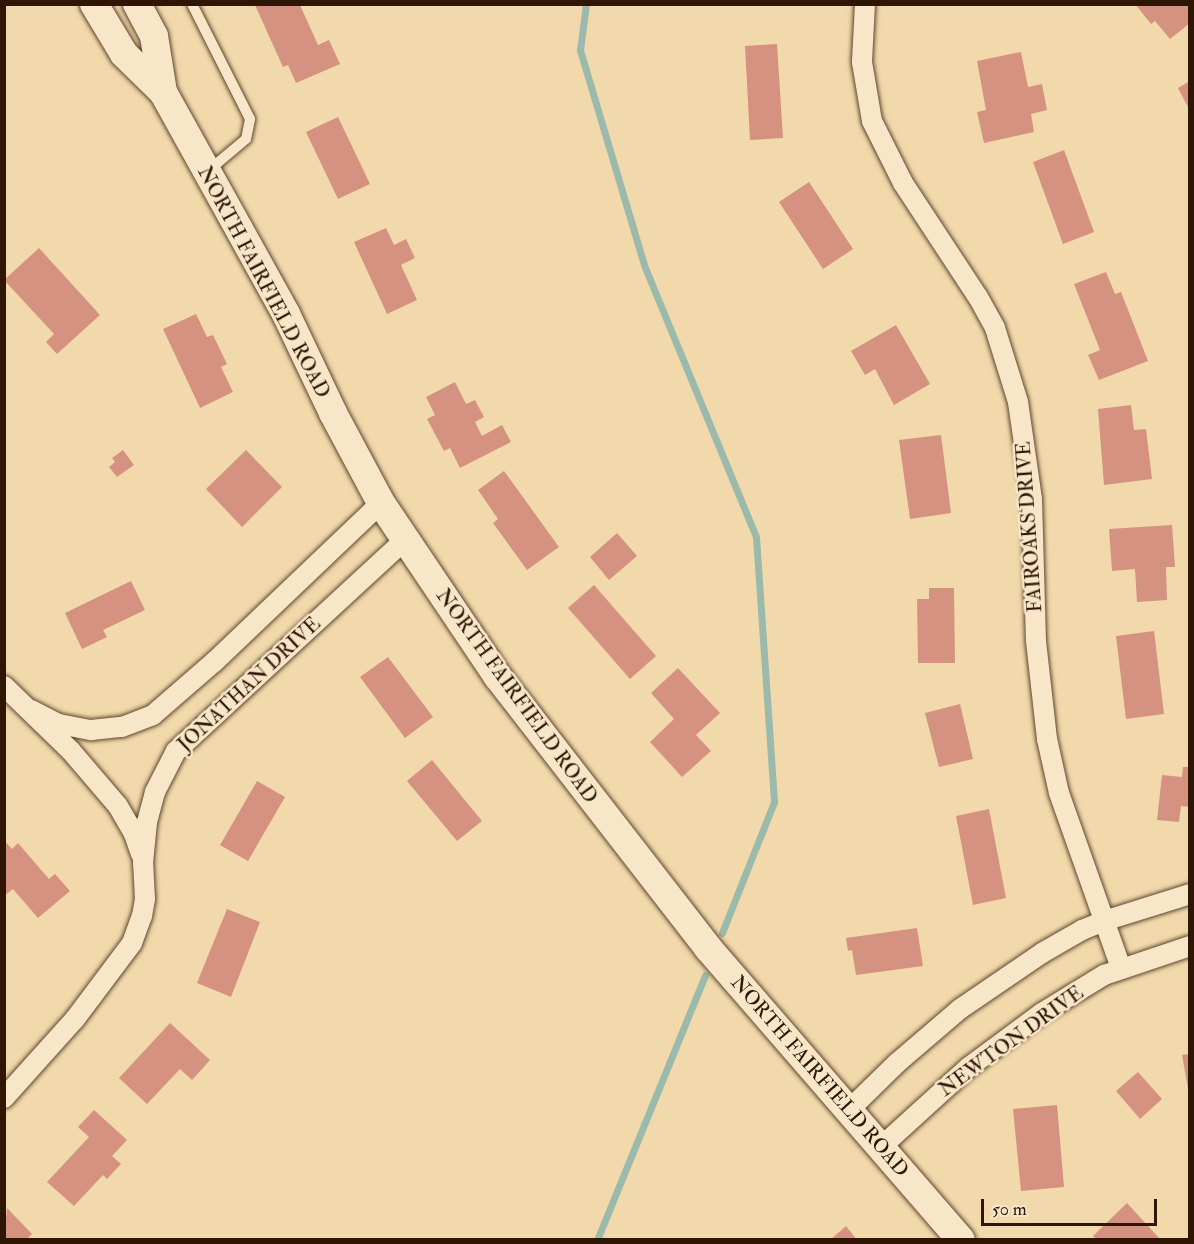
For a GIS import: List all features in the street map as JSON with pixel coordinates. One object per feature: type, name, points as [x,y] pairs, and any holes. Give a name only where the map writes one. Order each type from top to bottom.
[{"type":"main road","name":"NORTH FAIRFIELD ROAD","points":[[94,4],[124,54],[163,92],[285,314],[333,413],[381,503],[498,677],[560,760],[708,948],[961,1239]]},
{"type":"main road","name":"NORTH FAIRFIELD ROAD","points":[[137,4],[154,36],[163,92]]},
{"type":"street","name":"FAIROAKS DRIVE","points":[[865,4],[862,62],[872,121],[903,183],[978,297],[995,328],[1015,392],[1025,443],[1032,499],[1036,641],[1047,739],[1059,793],[1120,968]]},
{"type":"street","name":"JONATHAN DRIVE","points":[[31,710],[59,724],[91,730],[122,728],[153,715],[206,669],[381,503]]},
{"type":"street","name":"JONATHAN DRIVE","points":[[4,1098],[75,1019],[132,943],[146,899],[143,863],[144,835],[151,805],[162,776],[176,751],[405,540]]},
{"type":"street","points":[[4,686],[71,751],[118,806],[134,834],[143,863]]},
{"type":"street","points":[[849,1110],[897,1063],[960,1009],[1042,952],[1104,921],[1190,894]]},
{"type":"street","name":"NEWTON DRIVE","points":[[881,1147],[978,1060],[1042,1013],[1104,975],[1190,946]]},
{"type":"lane","points":[[192,4],[250,119],[246,139],[207,172]]},
{"type":"building","points":[[1135,4],[1190,4],[1190,23],[1170,39],[1155,21],[1151,24]]},
{"type":"building","points":[[255,5],[300,5],[318,45],[329,40],[340,64],[296,83],[288,65],[283,67]]},
{"type":"building","points":[[777,44],[783,138],[750,140],[745,46]]},
{"type":"building","points":[[1021,52],[1028,87],[1042,84],[1047,110],[1031,114],[1034,132],[984,143],[977,112],[986,110],[977,61]]},
{"type":"building","points":[[1190,81],[1190,111],[1178,88]]},
{"type":"building","points":[[338,117],[370,184],[338,199],[306,132]]},
{"type":"building","points":[[1064,150],[1094,232],[1063,244],[1033,162]]},
{"type":"building","points":[[809,182],[853,249],[823,269],[779,202]]},
{"type":"building","points":[[386,228],[394,245],[406,239],[415,258],[401,265],[417,300],[387,314],[354,242]]},
{"type":"building","points":[[39,248],[100,315],[57,354],[46,342],[54,334],[4,280]]},
{"type":"building","points":[[1106,272],[1115,294],[1121,292],[1148,361],[1099,380],[1088,355],[1100,350],[1074,284]]},
{"type":"building","points":[[196,314],[207,337],[213,335],[227,364],[221,367],[233,392],[200,408],[163,329]]},
{"type":"building","points":[[896,325],[930,384],[894,405],[875,369],[865,375],[851,351]]},
{"type":"building","points":[[455,382],[466,404],[475,400],[484,417],[475,422],[482,436],[502,425],[511,442],[460,468],[450,448],[444,451],[427,419],[435,415],[426,397]]},
{"type":"building","points":[[1131,405],[1134,430],[1146,429],[1152,479],[1104,485],[1098,409]]},
{"type":"building","points":[[941,435],[951,513],[910,519],[899,440]]},
{"type":"building","points":[[123,450],[134,465],[117,477],[109,467],[115,462],[112,458]]},
{"type":"building","points":[[246,450],[282,487],[242,527],[206,489]]},
{"type":"building","points":[[504,471],[559,547],[527,570],[493,523],[498,519],[478,490]]},
{"type":"building","points":[[1172,525],[1175,567],[1166,567],[1167,600],[1137,602],[1135,569],[1112,571],[1109,529]]},
{"type":"building","points":[[617,533],[637,556],[609,580],[590,557]]},
{"type":"building","points":[[131,581],[145,610],[103,630],[107,637],[82,649],[65,613]]},
{"type":"building","points":[[594,585],[656,656],[630,679],[568,608]]},
{"type":"building","points":[[929,588],[954,588],[955,663],[918,663],[917,599],[929,599]]},
{"type":"building","points":[[1154,631],[1164,714],[1126,719],[1116,636]]},
{"type":"building","points":[[388,657],[433,717],[405,738],[360,677]]},
{"type":"building","points":[[678,668],[720,713],[696,735],[711,751],[682,777],[650,742],[674,719],[651,693]]},
{"type":"building","points":[[960,704],[973,759],[939,767],[925,713]]},
{"type":"building","points":[[432,760],[482,821],[457,841],[407,781]]},
{"type":"building","points":[[1183,767],[1190,767],[1190,807],[1181,806],[1179,822],[1157,820],[1162,775],[1182,777]]},
{"type":"building","points":[[257,781],[285,797],[248,861],[220,845]]},
{"type":"building","points":[[989,809],[1006,898],[973,905],[956,816]]},
{"type":"building","points":[[4,840],[12,849],[18,843],[49,879],[55,874],[70,891],[38,918],[13,889],[4,896]]},
{"type":"building","points":[[227,909],[260,922],[231,997],[197,983]]},
{"type":"building","points":[[917,928],[923,966],[856,975],[852,950],[848,951],[846,938]]},
{"type":"building","points":[[170,1023],[210,1060],[192,1080],[180,1069],[147,1104],[119,1078]]},
{"type":"building","points":[[1190,1054],[1190,1089],[1188,1089],[1182,1055]]},
{"type":"building","points":[[1138,1072],[1162,1099],[1140,1119],[1116,1091]]},
{"type":"building","points":[[1057,1105],[1064,1187],[1021,1191],[1013,1109]]},
{"type":"building","points":[[94,1110],[127,1140],[112,1156],[121,1164],[107,1179],[103,1175],[74,1206],[47,1182],[89,1137],[78,1127]]},
{"type":"building","points":[[1127,1203],[1161,1240],[1097,1240],[1093,1236]]},
{"type":"building","points":[[7,1208],[32,1234],[26,1240],[4,1240]]},
{"type":"building","points":[[846,1226],[857,1240],[830,1240]]},
{"type":"waterway","points":[[586,4],[580,50],[644,265],[756,537],[774,802],[722,933]]},
{"type":"waterway","points":[[597,1240],[705,975]]}]
